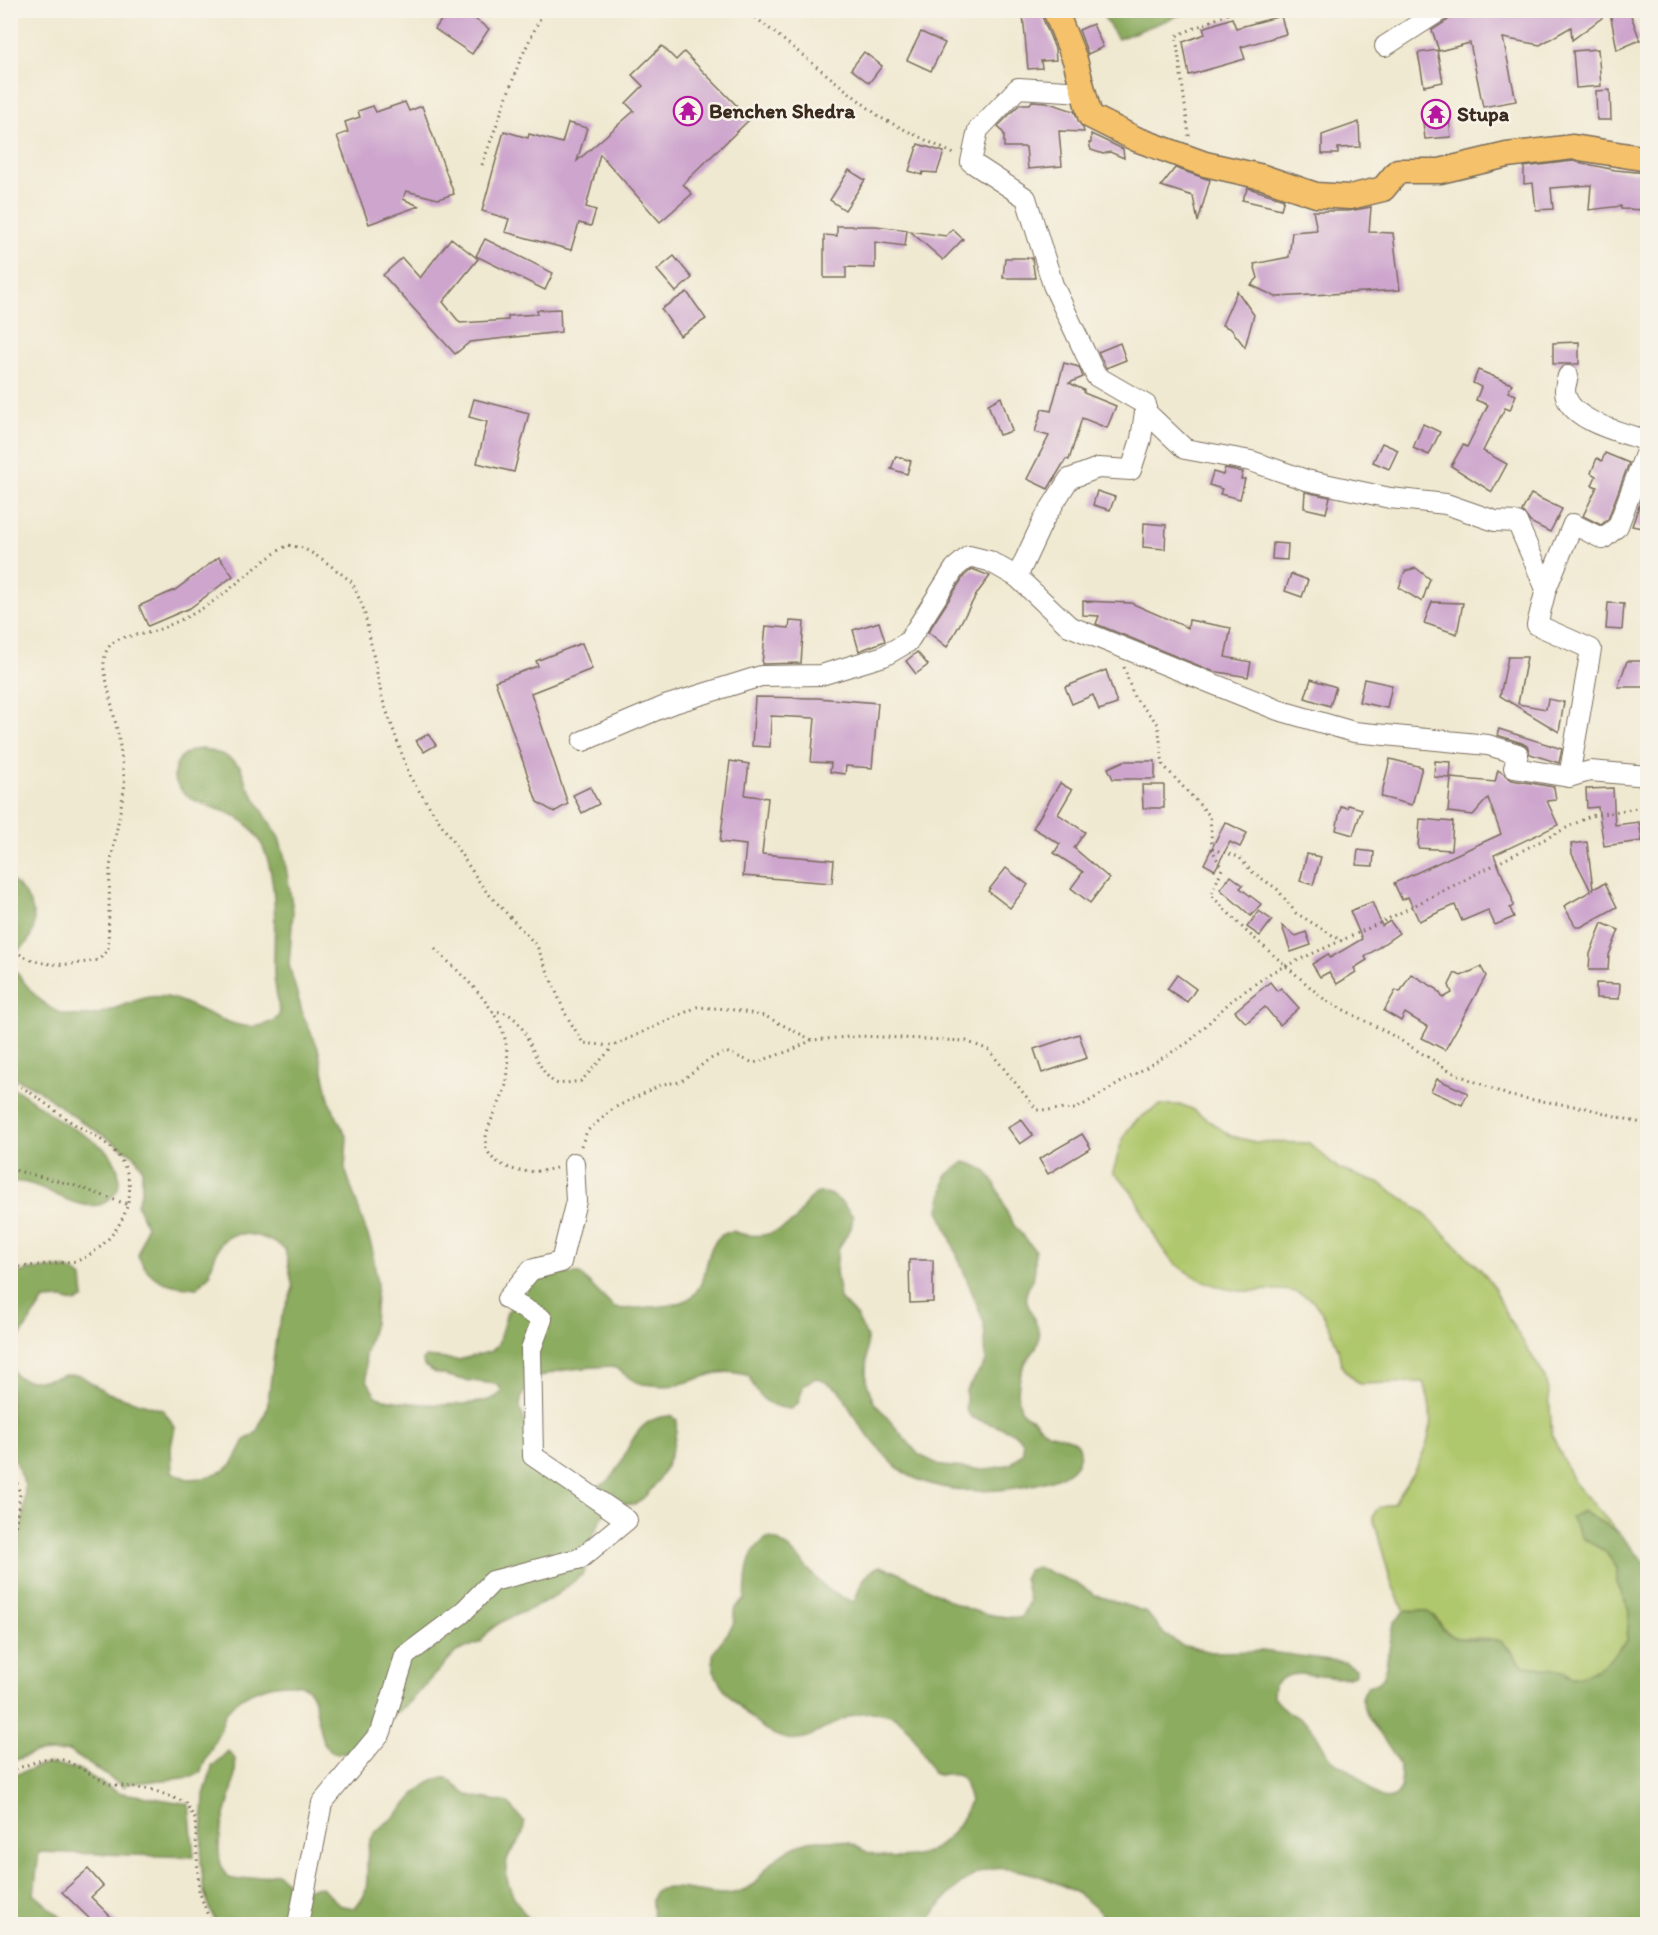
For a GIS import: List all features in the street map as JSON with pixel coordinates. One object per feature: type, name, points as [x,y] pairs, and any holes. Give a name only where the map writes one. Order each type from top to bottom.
[{"type":"main road","points":[[1055,10],[1075,60],[1090,116],[1136,139],[1191,159],[1263,177],[1316,195],[1350,197],[1383,189],[1398,171],[1440,171],[1507,155],[1573,147],[1647,159]]},
{"type":"street","points":[[1385,46],[1441,10]]},
{"type":"street","points":[[1017,577],[1044,519],[1069,478],[1098,468],[1131,470],[1141,439],[1146,405],[1096,376],[1053,285],[1026,198],[971,162],[978,130],[1018,88],[1083,92]]},
{"type":"street","points":[[1568,376],[1565,391],[1574,410],[1600,426],[1647,441]]},
{"type":"street","points":[[1145,411],[1185,449],[1251,461],[1305,480],[1390,498],[1446,504],[1495,521],[1517,522],[1546,589]]},
{"type":"street","points":[[1569,777],[1591,649],[1537,625],[1546,589],[1573,524],[1603,539],[1618,526],[1647,446]]},
{"type":"street","points":[[583,741],[668,705],[761,676],[821,675],[884,656],[908,642],[923,622],[955,568],[969,556],[988,561],[1017,577],[1069,626],[1278,710],[1353,732],[1488,745],[1518,754],[1514,768],[1569,777],[1590,771],[1647,776]]},
{"type":"street","points":[[298,1924],[322,1803],[381,1732],[405,1656],[461,1614],[493,1581],[581,1558],[627,1520],[533,1456],[531,1349],[542,1319],[507,1299],[531,1270],[561,1262],[576,1202],[574,1162]]},
{"type":"path","points":[[482,165],[520,60],[544,10]]},
{"type":"path","points":[[746,10],[881,118],[971,162]]},
{"type":"path","points":[[1191,159],[1176,36],[1237,10]]},
{"type":"path","points":[[10,897],[12,948],[30,960],[50,965],[99,960],[108,949],[110,867],[124,784],[119,739],[104,669],[104,658],[108,648],[127,636],[157,631],[206,606],[266,558],[288,545],[303,548],[352,582],[364,610],[382,698],[410,777],[484,889],[537,946],[565,1013],[583,1043],[613,1046]]},
{"type":"path","points":[[1118,647],[1134,697],[1158,724],[1163,765],[1210,816],[1212,849],[1222,869],[1211,895],[1287,967],[1324,1000],[1390,1034],[1454,1073],[1510,1096],[1586,1108],[1647,1125]]},
{"type":"path","points":[[435,949],[469,982],[492,1012],[507,1042],[507,1084],[487,1132],[485,1146],[492,1161],[516,1171],[544,1171],[574,1162],[587,1131],[614,1108],[663,1084],[680,1082],[708,1060],[726,1052],[754,1063],[812,1040],[861,1036],[966,1041],[989,1050],[1037,1110],[1076,1109],[1189,1042],[1231,1001],[1272,972],[1342,941],[1590,816],[1647,806]]},
{"type":"path","points":[[1212,849],[1239,857],[1251,871],[1277,889],[1296,913],[1342,941]]},
{"type":"path","points":[[492,1012],[502,1010],[513,1016],[549,1077],[558,1084],[581,1081],[613,1046],[697,1007],[729,1009],[765,1016],[812,1040]]},
{"type":"path","points":[[10,1081],[30,1091],[65,1118],[114,1150],[126,1171],[130,1187],[129,1205],[113,1234],[84,1258],[77,1261],[25,1265],[10,1269]]},
{"type":"path","points":[[10,1169],[70,1184],[129,1205]]},
{"type":"path","points":[[10,1460],[16,1472],[20,1494],[10,1564]]},
{"type":"path","points":[[10,1771],[44,1759],[65,1760],[109,1784],[153,1790],[185,1802],[191,1809],[196,1826],[199,1891],[211,1924]]},
{"type":"green space","points":[[1062,11],[1100,11],[1065,20]]},
{"type":"green space","points":[[1100,11],[1190,11],[1118,39]]},
{"type":"green space","points":[[204,749],[224,755],[240,766],[247,785],[279,838],[284,855],[293,911],[289,965],[303,1015],[318,1048],[330,1103],[347,1138],[345,1169],[372,1248],[377,1283],[374,1323],[365,1355],[367,1380],[376,1396],[402,1402],[444,1405],[464,1404],[496,1397],[502,1390],[496,1384],[464,1380],[436,1373],[424,1366],[423,1360],[426,1357],[458,1360],[492,1351],[498,1344],[507,1312],[539,1277],[549,1273],[580,1274],[614,1308],[656,1307],[682,1302],[698,1289],[715,1241],[722,1235],[733,1231],[749,1235],[773,1233],[796,1219],[810,1198],[824,1193],[837,1198],[853,1217],[851,1228],[838,1249],[836,1271],[840,1299],[857,1317],[867,1338],[866,1380],[873,1401],[919,1455],[942,1466],[986,1470],[1011,1464],[1023,1452],[1023,1442],[1013,1432],[971,1417],[966,1410],[966,1390],[986,1362],[984,1322],[939,1210],[946,1176],[964,1162],[983,1169],[989,1175],[998,1189],[1011,1221],[1035,1251],[1034,1275],[1026,1295],[1039,1337],[1037,1346],[1023,1367],[1020,1379],[1018,1392],[1021,1410],[1048,1433],[1073,1440],[1079,1447],[1079,1459],[1067,1473],[1044,1482],[1009,1489],[954,1489],[919,1480],[898,1468],[860,1425],[840,1392],[816,1378],[804,1384],[798,1403],[791,1409],[776,1406],[764,1400],[749,1376],[738,1373],[711,1374],[676,1385],[664,1386],[639,1383],[611,1366],[554,1372],[530,1384],[523,1395],[520,1409],[534,1447],[547,1470],[566,1484],[599,1486],[609,1480],[616,1471],[635,1436],[644,1426],[656,1419],[672,1416],[677,1420],[676,1433],[670,1456],[660,1478],[635,1505],[621,1503],[608,1506],[592,1537],[584,1573],[547,1601],[493,1627],[481,1642],[456,1652],[409,1702],[354,1750],[340,1754],[330,1751],[324,1744],[320,1733],[313,1697],[308,1689],[300,1685],[286,1684],[262,1688],[233,1705],[226,1714],[200,1773],[192,1777],[126,1784],[124,1787],[69,1751],[34,1753],[11,1762],[11,1582],[24,1513],[25,1485],[11,1451],[10,1365],[16,1376],[26,1380],[80,1375],[105,1392],[163,1410],[175,1427],[171,1447],[172,1472],[187,1479],[204,1478],[225,1470],[233,1463],[245,1440],[256,1433],[267,1409],[277,1330],[293,1288],[285,1249],[272,1241],[245,1234],[228,1237],[222,1242],[210,1269],[211,1273],[197,1288],[169,1284],[149,1272],[138,1256],[146,1226],[137,1204],[142,1190],[142,1168],[135,1156],[67,1112],[37,1089],[11,1076],[11,965],[41,1001],[64,1014],[94,1015],[144,998],[157,997],[184,1002],[239,1025],[253,1027],[266,1024],[279,1016],[274,975],[273,889],[270,867],[263,847],[252,830],[237,817],[193,800],[179,788],[174,778],[178,760],[186,753]]},
{"type":"green space","points":[[11,880],[26,897],[34,917],[30,937],[13,954],[11,965]]},
{"type":"green space","points":[[11,1087],[105,1149],[117,1168],[119,1179],[118,1189],[108,1200],[98,1205],[76,1203],[33,1185],[11,1182]]},
{"type":"green space","points":[[1160,1105],[1182,1105],[1192,1109],[1231,1136],[1255,1142],[1309,1143],[1339,1169],[1381,1184],[1420,1210],[1482,1271],[1494,1287],[1507,1316],[1544,1375],[1549,1394],[1552,1435],[1573,1481],[1618,1532],[1582,1511],[1582,1538],[1605,1551],[1617,1568],[1617,1583],[1629,1610],[1627,1641],[1596,1670],[1571,1677],[1565,1671],[1523,1666],[1508,1647],[1485,1638],[1455,1638],[1444,1629],[1435,1616],[1413,1610],[1404,1612],[1391,1582],[1373,1517],[1377,1509],[1394,1503],[1413,1473],[1426,1446],[1431,1417],[1429,1400],[1423,1382],[1359,1384],[1343,1368],[1330,1328],[1315,1303],[1310,1299],[1293,1291],[1232,1290],[1198,1278],[1177,1265],[1158,1243],[1132,1193],[1113,1173],[1126,1132],[1138,1119]]},
{"type":"green space","points":[[62,1268],[73,1271],[82,1278],[84,1298],[76,1303],[63,1299],[44,1300],[11,1350],[11,1275],[29,1270]]},
{"type":"green space","points":[[1582,1511],[1618,1532],[1647,1565],[1647,1924],[1106,1924],[1099,1912],[1071,1890],[1033,1874],[997,1869],[983,1871],[959,1886],[938,1908],[928,1924],[653,1924],[652,1900],[655,1891],[676,1888],[720,1894],[741,1891],[753,1884],[781,1855],[809,1841],[846,1842],[867,1852],[888,1857],[904,1858],[932,1850],[954,1831],[970,1801],[963,1779],[956,1775],[933,1773],[915,1738],[895,1717],[866,1712],[848,1717],[803,1738],[787,1739],[769,1732],[728,1694],[714,1669],[714,1652],[732,1626],[735,1608],[745,1599],[750,1558],[756,1548],[767,1538],[783,1544],[829,1590],[851,1601],[855,1601],[866,1576],[880,1566],[968,1609],[990,1615],[1021,1618],[1029,1601],[1024,1577],[1028,1570],[1037,1567],[1078,1584],[1095,1595],[1146,1612],[1165,1635],[1181,1645],[1212,1652],[1262,1651],[1345,1662],[1356,1669],[1356,1674],[1336,1678],[1292,1675],[1274,1685],[1273,1696],[1284,1709],[1308,1724],[1334,1761],[1357,1776],[1378,1796],[1388,1799],[1395,1796],[1401,1787],[1397,1761],[1371,1721],[1361,1698],[1368,1686],[1377,1683],[1384,1676],[1394,1623],[1404,1612],[1416,1610],[1430,1613],[1441,1627],[1454,1637],[1501,1641],[1523,1666],[1556,1669],[1571,1677],[1580,1677],[1602,1666],[1627,1641],[1629,1610],[1617,1583],[1617,1568],[1605,1551],[1582,1538],[1571,1517]]},
{"type":"green space","points":[[228,1751],[235,1759],[235,1774],[220,1835],[219,1850],[221,1865],[228,1878],[240,1880],[277,1873],[297,1890],[322,1887],[339,1905],[354,1908],[365,1893],[368,1848],[374,1834],[425,1786],[432,1781],[447,1778],[467,1795],[508,1803],[524,1822],[522,1835],[509,1854],[506,1868],[513,1895],[534,1924],[481,1924],[458,1921],[452,1924],[216,1924],[204,1892],[201,1862],[204,1795],[212,1767]]},
{"type":"green space","points":[[46,1764],[78,1769],[117,1792],[189,1804],[194,1857],[39,1852],[34,1894],[69,1924],[11,1924],[11,1776]]},
{"type":"building","points":[[448,10],[462,10],[489,29],[472,54],[435,29]]},
{"type":"building","points":[[1453,10],[1629,10],[1640,40],[1617,50],[1610,12],[1572,40],[1571,27],[1540,45],[1503,38],[1516,101],[1483,107],[1470,43],[1439,51],[1432,30],[1448,20]]},
{"type":"building","points":[[1041,14],[1055,49],[1056,60],[1041,61],[1042,68],[1028,69],[1023,15]]},
{"type":"building","points":[[1281,16],[1286,34],[1241,47],[1245,59],[1189,75],[1183,42],[1205,34],[1203,28],[1232,18],[1236,28]]},
{"type":"building","points":[[1093,24],[1103,47],[1088,54],[1079,30]]},
{"type":"building","points":[[921,32],[945,43],[931,71],[907,60]]},
{"type":"building","points":[[662,46],[676,60],[684,52],[750,119],[683,184],[692,194],[660,222],[600,154],[586,207],[596,210],[591,226],[579,223],[571,250],[505,232],[509,219],[482,211],[504,131],[528,138],[529,134],[562,143],[568,123],[587,128],[577,161],[634,111],[626,103],[643,86],[632,75]]},
{"type":"building","points":[[1598,49],[1601,86],[1576,88],[1573,51]]},
{"type":"building","points":[[1437,50],[1443,82],[1424,86],[1418,53]]},
{"type":"building","points":[[864,52],[882,66],[869,83],[851,69]]},
{"type":"building","points":[[1610,90],[1611,120],[1597,120],[1596,91]]},
{"type":"building","points":[[1032,101],[1046,102],[1074,111],[1083,128],[1084,132],[1059,131],[1062,166],[1028,169],[1026,147],[1004,147],[1004,134],[998,126],[1020,104],[1030,104]]},
{"type":"building","points":[[405,102],[409,111],[422,106],[454,194],[438,199],[406,191],[403,199],[419,206],[369,224],[337,136],[348,132],[345,122],[360,117],[358,111],[373,106],[376,112]]},
{"type":"building","points":[[1449,119],[1451,137],[1425,139],[1423,122]]},
{"type":"building","points":[[1359,122],[1360,147],[1338,148],[1338,154],[1322,154],[1322,135]]},
{"type":"building","points":[[1091,134],[1123,149],[1124,158],[1110,152],[1103,154],[1091,150],[1089,143],[1091,143]]},
{"type":"building","points":[[918,144],[944,152],[937,173],[923,172],[922,175],[909,171]]},
{"type":"building","points":[[1573,161],[1615,170],[1647,173],[1647,210],[1621,209],[1621,206],[1589,210],[1591,185],[1551,188],[1553,209],[1536,210],[1533,183],[1524,184],[1524,167]]},
{"type":"building","points":[[1175,168],[1210,180],[1198,222],[1193,196],[1161,186]]},
{"type":"building","points":[[849,170],[865,180],[845,210],[830,200]]},
{"type":"building","points":[[1248,188],[1284,199],[1281,209],[1242,200]]},
{"type":"building","points":[[1371,207],[1369,232],[1393,233],[1400,290],[1276,297],[1251,285],[1258,278],[1254,264],[1289,257],[1292,232],[1317,230],[1313,211],[1349,211]]},
{"type":"building","points":[[837,226],[876,226],[907,230],[905,246],[875,242],[875,268],[846,267],[846,278],[824,278],[824,235],[837,236]]},
{"type":"building","points":[[952,229],[963,239],[943,260],[910,231],[946,236]]},
{"type":"building","points":[[451,238],[478,259],[443,302],[460,323],[508,320],[508,316],[537,314],[537,310],[560,309],[561,332],[470,342],[455,354],[383,275],[402,258],[420,278]]},
{"type":"building","points":[[485,239],[553,273],[545,290],[476,256]]},
{"type":"building","points":[[674,256],[692,278],[676,292],[657,270]]},
{"type":"building","points":[[1005,258],[1032,258],[1035,278],[1003,278]]},
{"type":"building","points":[[1237,291],[1254,315],[1245,347],[1231,329],[1222,325]]},
{"type":"building","points":[[687,292],[706,319],[680,336],[661,309]]},
{"type":"building","points":[[1579,342],[1579,364],[1553,364],[1553,343]]},
{"type":"building","points":[[1120,343],[1126,360],[1106,368],[1098,352]]},
{"type":"building","points":[[1064,363],[1079,367],[1083,377],[1069,383],[1084,390],[1084,393],[1116,406],[1107,428],[1082,418],[1069,460],[1066,459],[1048,489],[1027,479],[1049,436],[1035,432],[1042,409],[1051,411]]},
{"type":"building","points":[[1478,370],[1512,384],[1508,392],[1516,395],[1510,410],[1505,408],[1483,451],[1507,464],[1492,492],[1451,466],[1463,445],[1467,447],[1488,405],[1476,400],[1481,387],[1473,383]]},
{"type":"building","points":[[1001,397],[1012,431],[999,435],[988,404]]},
{"type":"building","points":[[474,399],[529,413],[514,472],[477,463],[487,422],[469,417]]},
{"type":"building","points":[[1423,424],[1440,432],[1429,455],[1413,448]]},
{"type":"building","points":[[1382,443],[1398,450],[1389,469],[1373,462]]},
{"type":"building","points":[[1605,453],[1629,463],[1608,519],[1601,525],[1583,516],[1597,487],[1592,485],[1596,476],[1591,473],[1597,458],[1602,461]]},
{"type":"building","points":[[896,456],[911,461],[907,474],[891,469]]},
{"type":"building","points":[[1225,468],[1243,472],[1241,479],[1245,479],[1240,499],[1220,494],[1222,489],[1209,485],[1213,472],[1223,475]]},
{"type":"building","points":[[1647,483],[1647,529],[1632,526]]},
{"type":"building","points":[[1097,491],[1115,497],[1110,510],[1093,505]]},
{"type":"building","points":[[1305,492],[1330,497],[1326,513],[1304,508]]},
{"type":"building","points":[[1531,494],[1562,509],[1550,532],[1530,522],[1522,511]]},
{"type":"building","points":[[1144,523],[1166,525],[1165,549],[1143,547]]},
{"type":"building","points":[[1273,543],[1288,544],[1287,560],[1272,559]]},
{"type":"building","points":[[219,557],[233,576],[190,608],[148,626],[139,606],[175,590]]},
{"type":"building","points":[[1416,568],[1430,579],[1422,602],[1399,588],[1405,571]]},
{"type":"building","points":[[972,569],[990,576],[978,592],[947,647],[928,632],[964,576]]},
{"type":"building","points":[[1291,574],[1308,580],[1302,597],[1285,591]]},
{"type":"building","points":[[1083,601],[1131,603],[1188,628],[1189,620],[1231,628],[1225,657],[1251,662],[1248,677],[1212,671],[1096,624],[1099,616],[1083,615]]},
{"type":"building","points":[[1432,602],[1463,603],[1457,634],[1424,623]]},
{"type":"building","points":[[1608,603],[1624,604],[1622,630],[1606,629]]},
{"type":"building","points":[[790,621],[804,622],[801,663],[762,664],[766,626],[789,628]]},
{"type":"building","points":[[879,622],[885,641],[859,651],[853,630]]},
{"type":"building","points":[[582,643],[592,669],[531,693],[568,804],[554,812],[537,802],[495,681],[538,666],[536,661]]},
{"type":"building","points":[[917,652],[928,665],[916,674],[906,661]]},
{"type":"building","points":[[1508,657],[1527,657],[1518,704],[1546,709],[1548,699],[1564,702],[1559,732],[1500,696]]},
{"type":"building","points":[[1627,661],[1647,661],[1647,687],[1618,687]]},
{"type":"building","points":[[1106,670],[1117,704],[1099,710],[1093,695],[1072,704],[1065,687]]},
{"type":"building","points":[[1311,679],[1336,687],[1330,706],[1305,698]]},
{"type":"building","points":[[1364,679],[1392,685],[1387,708],[1359,702]]},
{"type":"building","points":[[755,697],[817,698],[878,703],[872,768],[846,766],[845,774],[830,772],[831,763],[811,762],[815,718],[771,716],[770,747],[752,746]]},
{"type":"building","points":[[1499,729],[1562,749],[1559,763],[1530,754],[1527,746],[1522,743],[1497,735]]},
{"type":"building","points":[[428,734],[436,745],[424,752],[416,741]]},
{"type":"building","points":[[1390,759],[1422,767],[1412,805],[1381,797]]},
{"type":"building","points":[[730,761],[749,764],[745,795],[768,798],[762,854],[834,860],[832,883],[743,876],[746,845],[720,842]]},
{"type":"building","points":[[1124,761],[1155,761],[1155,779],[1113,779],[1108,768]]},
{"type":"building","points":[[1435,761],[1451,762],[1450,778],[1434,777]]},
{"type":"building","points":[[1498,770],[1512,780],[1554,787],[1556,800],[1547,801],[1558,825],[1494,855],[1512,898],[1513,906],[1510,908],[1514,917],[1495,925],[1488,910],[1462,921],[1455,905],[1419,921],[1408,897],[1402,900],[1394,883],[1501,834],[1488,798],[1473,815],[1448,812],[1451,778],[1495,782]]},
{"type":"building","points":[[1060,783],[1072,790],[1058,814],[1085,832],[1074,848],[1109,878],[1090,903],[1071,888],[1083,872],[1054,853],[1060,844],[1033,828]]},
{"type":"building","points":[[1142,785],[1164,785],[1164,808],[1143,808]]},
{"type":"building","points":[[590,787],[599,804],[582,813],[573,795]]},
{"type":"building","points":[[1613,788],[1615,825],[1639,822],[1642,841],[1604,846],[1598,807],[1587,808],[1586,789]]},
{"type":"building","points":[[1348,805],[1362,809],[1353,835],[1336,830],[1341,806],[1347,808]]},
{"type":"building","points":[[1420,819],[1453,822],[1451,850],[1418,848]]},
{"type":"building","points":[[1225,822],[1247,833],[1240,847],[1230,842],[1215,870],[1204,864]]},
{"type":"building","points":[[1587,842],[1593,889],[1605,883],[1617,907],[1581,927],[1576,927],[1564,906],[1591,891],[1572,854],[1571,844]]},
{"type":"building","points":[[1358,850],[1374,852],[1373,866],[1356,865]]},
{"type":"building","points":[[1307,854],[1321,857],[1313,885],[1300,881]]},
{"type":"building","points":[[1006,868],[1028,885],[1010,908],[988,891]]},
{"type":"building","points":[[1231,876],[1243,885],[1240,888],[1261,904],[1251,916],[1220,889]]},
{"type":"building","points":[[1372,902],[1382,926],[1390,921],[1399,933],[1365,957],[1367,960],[1354,968],[1356,972],[1337,984],[1329,972],[1320,977],[1312,964],[1328,954],[1330,958],[1362,939],[1350,911]]},
{"type":"building","points":[[1259,911],[1272,920],[1260,936],[1247,927]]},
{"type":"building","points":[[1602,923],[1619,930],[1609,955],[1608,970],[1589,970],[1590,954]]},
{"type":"building","points":[[1282,926],[1296,936],[1306,932],[1311,945],[1291,952]]},
{"type":"building","points":[[1481,967],[1486,976],[1445,1050],[1422,1038],[1428,1027],[1405,1013],[1401,1021],[1384,1011],[1396,990],[1400,992],[1411,974],[1437,989],[1443,998],[1452,993],[1449,985],[1455,973],[1461,976]]},
{"type":"building","points":[[1177,975],[1196,989],[1187,1002],[1167,989]]},
{"type":"building","points":[[1270,982],[1277,991],[1281,988],[1299,1008],[1280,1025],[1265,1007],[1246,1023],[1235,1011]]},
{"type":"building","points":[[1596,983],[1620,984],[1619,999],[1596,998]]},
{"type":"building","points":[[1079,1034],[1087,1058],[1042,1073],[1034,1049]]},
{"type":"building","points":[[1437,1079],[1468,1093],[1462,1105],[1431,1091]]},
{"type":"building","points":[[1021,1119],[1033,1135],[1020,1144],[1008,1128]]},
{"type":"building","points":[[1082,1134],[1091,1148],[1048,1174],[1039,1159]]},
{"type":"building","points":[[909,1260],[933,1260],[933,1302],[910,1303]]},
{"type":"building","points":[[88,1869],[103,1886],[91,1897],[118,1924],[95,1924],[62,1892]]},
{"type":"place","name":"Benchen Shedra","points":[[688,111]]},
{"type":"place","name":"Stupa","points":[[1436,114]]}]
